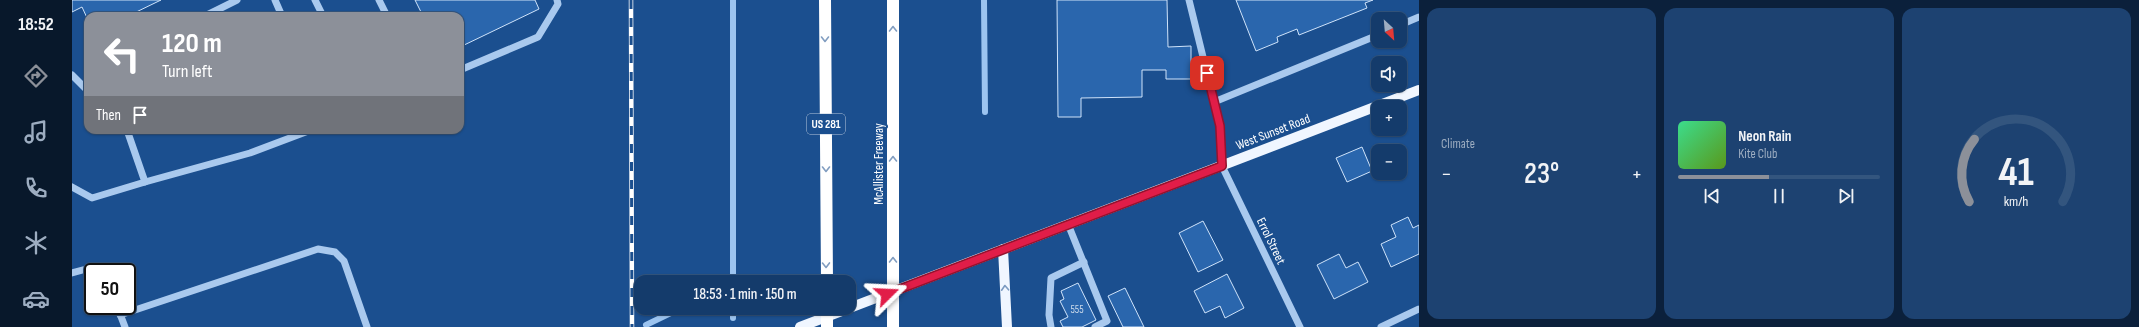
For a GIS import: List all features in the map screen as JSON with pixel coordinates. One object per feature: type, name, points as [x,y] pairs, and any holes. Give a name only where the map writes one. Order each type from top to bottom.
[{"type":"highway","name":"US 281","points":[[825,0],[827,275]]},
{"type":"highway","name":"McAllister Freeway","points":[[893,0],[893,327]]},
{"type":"highway","points":[[827,315],[827,327]]},
{"type":"main road","name":"West Sunset Road","points":[[800,327],[1419,90]]},
{"type":"main road","points":[[1003,249],[1007,327]]},
{"type":"street","points":[[213,12],[237,0]]},
{"type":"street","points":[[275,0],[280,12]]},
{"type":"street","points":[[315,0],[320,12]]},
{"type":"street","points":[[379,0],[385,12]]},
{"type":"street","points":[[464,68],[538,37],[558,4],[557,0]]},
{"type":"street","points":[[1189,0],[1220,126],[1222,166]]},
{"type":"street","points":[[1407,22],[1419,17]]},
{"type":"street","points":[[1214,102],[1371,37]]},
{"type":"street","points":[[72,75],[84,82]]},
{"type":"street","points":[[128,134],[145,182]]},
{"type":"street","points":[[72,187],[92,198],[250,153],[300,134]]},
{"type":"street","name":"Errol Street","points":[[1222,166],[1300,327]]},
{"type":"street","points":[[1068,224],[1108,324],[1095,327]]},
{"type":"street","points":[[136,310],[318,249],[336,252],[344,261],[367,327]]},
{"type":"street","points":[[1051,327],[1049,315],[1051,278],[1084,262]]},
{"type":"street","points":[[72,273],[84,270]]},
{"type":"street","points":[[1380,327],[1419,309]]},
{"type":"street","points":[[120,315],[125,327]]},
{"type":"building","points":[[72,0],[161,0],[136,12],[84,12],[82,7],[72,12]]},
{"type":"building","points":[[415,0],[535,0],[539,9],[464,45],[464,12],[421,12]]},
{"type":"building","points":[[1057,0],[1167,0],[1168,47],[1191,46],[1191,79],[1166,79],[1166,70],[1142,70],[1142,97],[1081,98],[1081,117],[1058,117]]},
{"type":"building","points":[[1236,0],[1373,0],[1365,3],[1367,8],[1299,35],[1297,29],[1277,37],[1278,42],[1256,51]]},
{"type":"building","points":[[1362,147],[1371,171],[1347,182],[1336,158]]},
{"type":"building","points":[[1408,217],[1413,228],[1419,225],[1419,254],[1391,267],[1381,244],[1396,237],[1391,225]]},
{"type":"building","points":[[1203,221],[1223,260],[1198,272],[1179,233]]},
{"type":"building","points":[[1339,254],[1346,268],[1358,262],[1368,282],[1334,299],[1317,265]]},
{"type":"building","points":[[1227,274],[1244,308],[1225,318],[1220,306],[1205,313],[1194,291]]},
{"type":"building","points":[[1078,283],[1096,320],[1082,327],[1063,327],[1060,321],[1068,317],[1060,301],[1064,299],[1061,291]]},
{"type":"building","points":[[1125,288],[1144,327],[1123,327],[1108,296]]},
{"type":"waterway","points":[[733,0],[733,275]]},
{"type":"waterway","points":[[984,0],[985,112]]},
{"type":"waterway","points":[[646,325],[667,315]]},
{"type":"railway","points":[[631,0],[632,327]]},
{"type":"route","points":[[887,294],[1222,166],[1220,126],[1207,73]]}]
